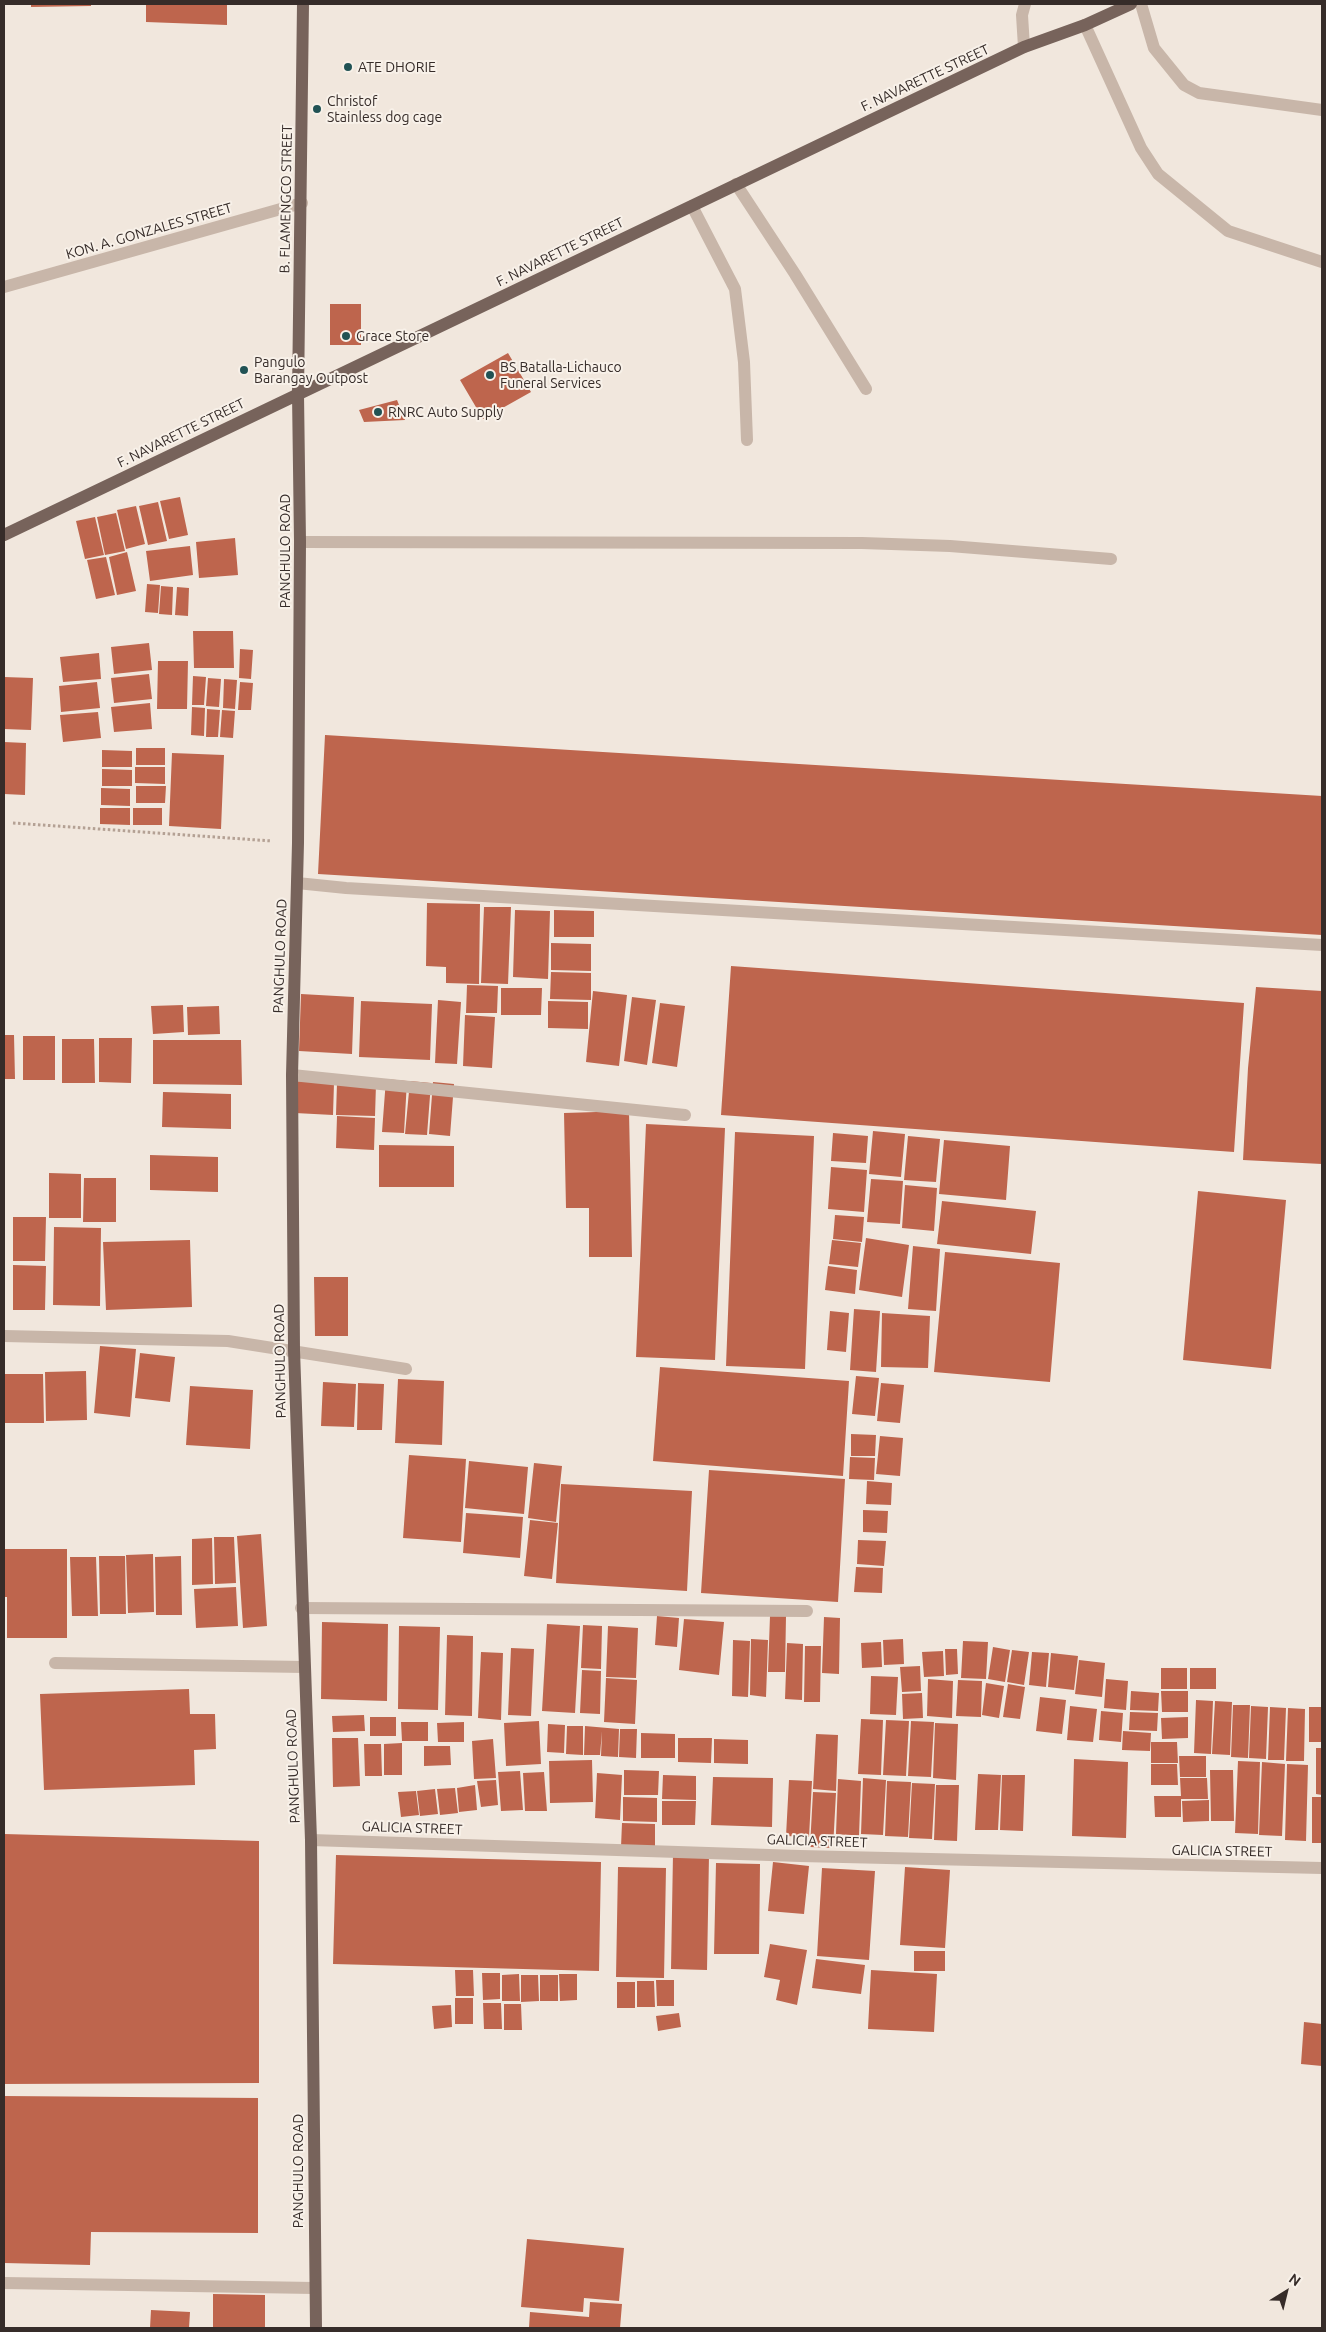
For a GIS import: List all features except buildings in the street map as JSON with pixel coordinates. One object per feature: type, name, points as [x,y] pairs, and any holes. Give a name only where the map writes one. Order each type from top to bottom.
[{"type":"main road","name":"B. FLAMENGCO STREET","points":[[298,394],[302,204],[303,4]]},
{"type":"main road","name":"F. NAVARETTE STREET","points":[[4,535],[1024,47],[1085,25],[1131,4]]},
{"type":"main road","name":"PANGHULO ROAD","points":[[298,394],[300,542],[298,843],[292,1075],[294,1350],[301,1608],[311,1840],[314,2288],[316,2328]]},
{"type":"street","points":[[1024,47],[1022,15],[1025,4]]},
{"type":"street","points":[[1141,4],[1154,48],[1184,85],[1199,93],[1322,110]]},
{"type":"street","points":[[1085,25],[1141,148],[1158,174],[1228,231],[1322,262]]},
{"type":"street","points":[[736,184],[795,274],[866,389]]},
{"type":"street","name":"KON. A. GONZALES STREET","points":[[4,287],[302,204]]},
{"type":"street","points":[[692,206],[735,289],[744,362],[747,440]]},
{"type":"street","points":[[300,542],[862,543],[950,546],[1111,559]]},
{"type":"street","points":[[297,883],[366,889],[1322,945]]},
{"type":"street","points":[[292,1075],[684,1115]]},
{"type":"street","points":[[4,1336],[228,1341],[406,1369]]},
{"type":"street","points":[[301,1608],[807,1611]]},
{"type":"street","points":[[55,1663],[304,1667]]},
{"type":"street","name":"GALICIA STREET","points":[[311,1840],[800,1856],[1322,1868]]},
{"type":"street","points":[[4,2283],[314,2288]]},
{"type":"path","points":[[13,823],[298,843]]},
{"type":"place","name":"ATE DHORIE","points":[[348,67]]},
{"type":"place","name":"Christof Stainless dog cage","points":[[317,109]]},
{"type":"place","name":"Grace Store","points":[[346,336]]},
{"type":"place","name":"Pangulo Barangay Outpost","points":[[244,370]]},
{"type":"place","name":"BS Batalla-Lichauco Funeral Services","points":[[490,375]]},
{"type":"place","name":"RNRC Auto Supply","points":[[378,412]]}]
